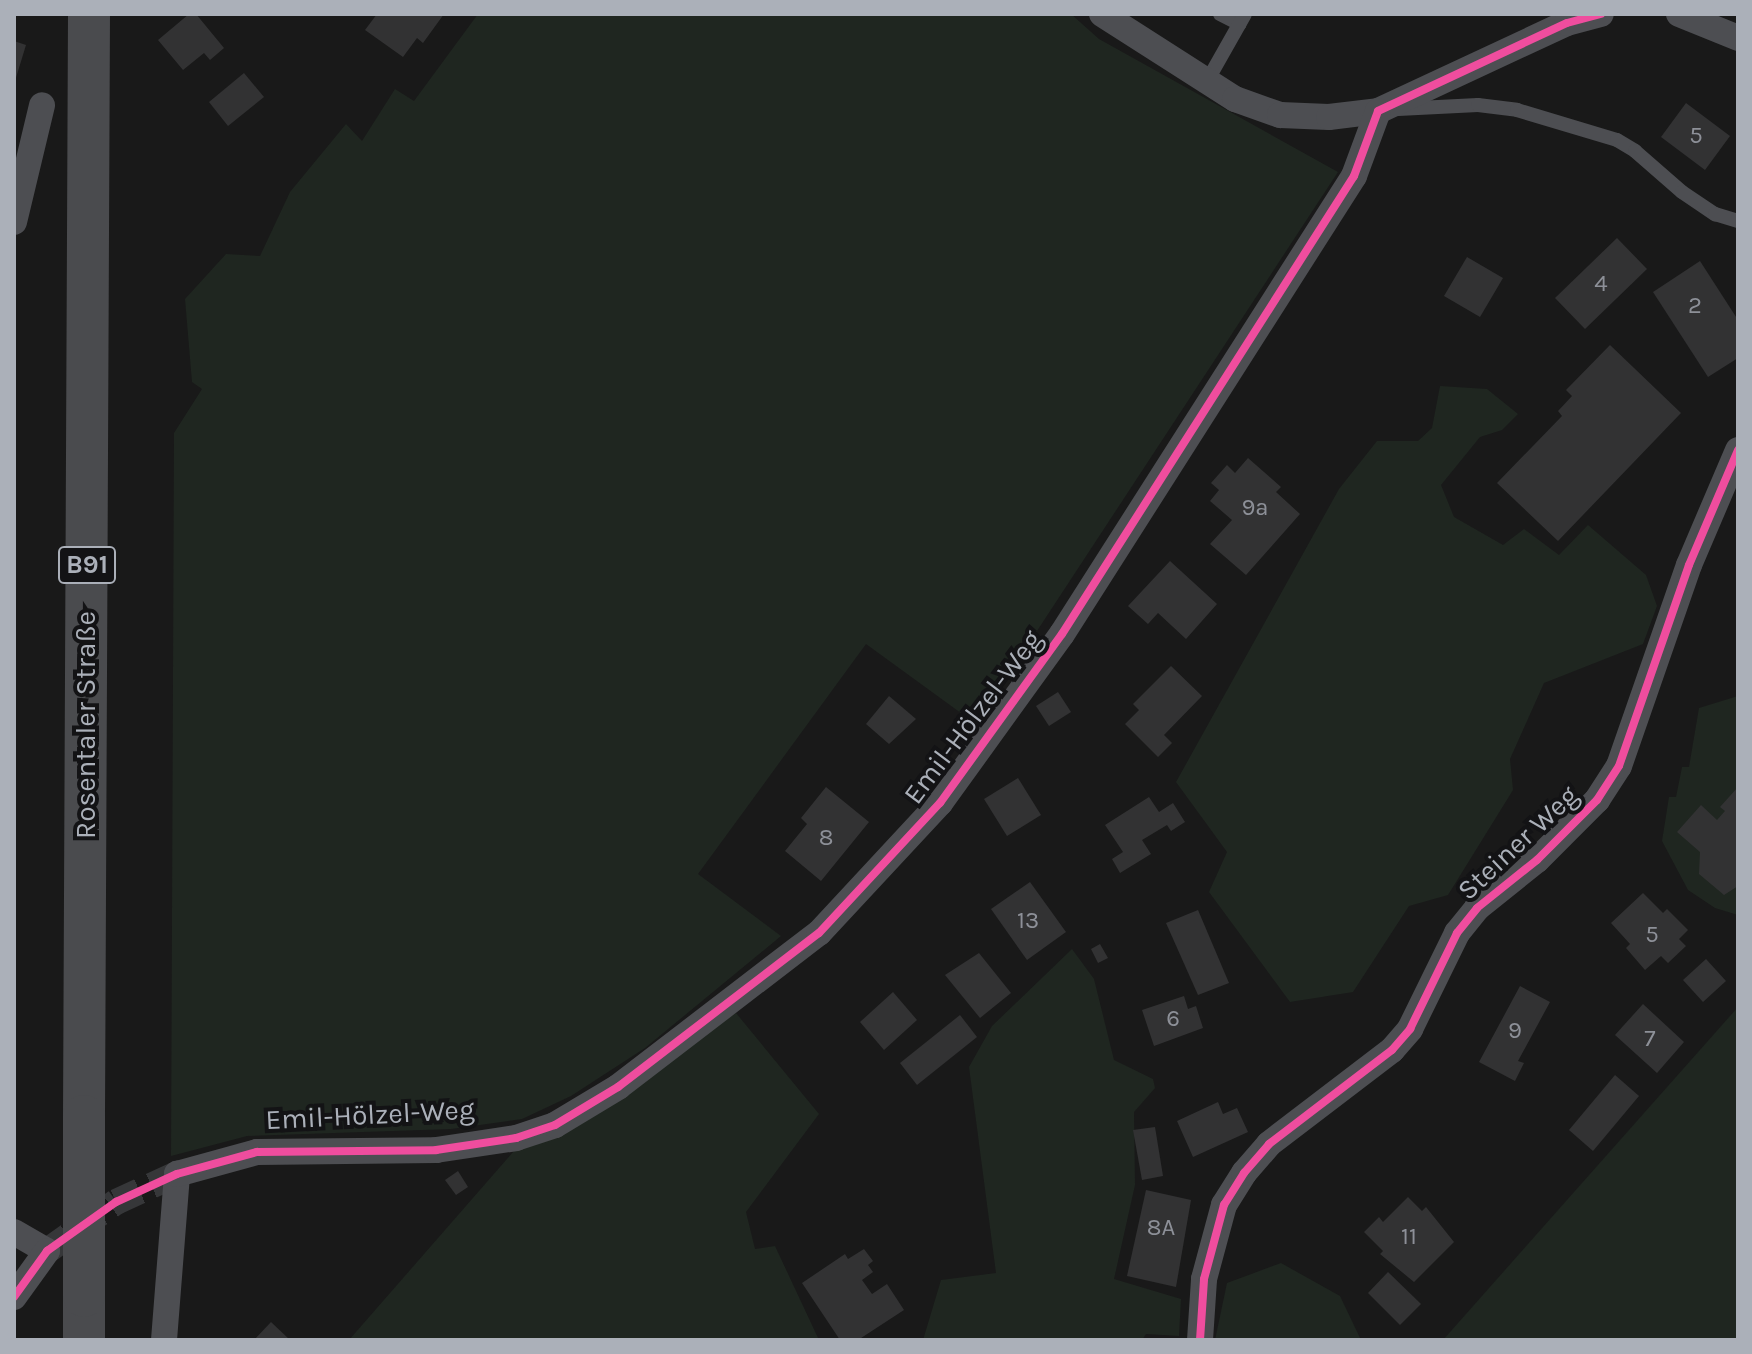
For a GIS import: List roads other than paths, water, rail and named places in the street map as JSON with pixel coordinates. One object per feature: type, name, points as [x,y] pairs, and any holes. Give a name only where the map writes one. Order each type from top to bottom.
[{"type":"main road","name":"Rosentaler Straße","points":[[84,1340],[89,14]]},
{"type":"street","points":[[1102,14],[1235,99],[1280,115],[1329,117],[1378,111],[1567,23],[1601,14]]},
{"type":"street","points":[[1679,14],[1738,38]]},
{"type":"street","points":[[14,222],[42,105]]},
{"type":"street","name":"Emil-Hölzel-Weg","points":[[164,1340],[177,1174],[257,1152],[436,1150],[516,1138],[555,1125],[618,1087],[819,933],[940,803],[1062,634],[1354,176],[1378,111]]},
{"type":"street","name":"Steiner Weg","points":[[1200,1340],[1204,1279],[1224,1205],[1244,1173],[1269,1144],[1392,1050],[1410,1029],[1457,933],[1477,908],[1537,860],[1597,800],[1619,766],[1689,565],[1738,450]]},
{"type":"street","points":[[14,1232],[47,1251],[14,1297]]},
{"type":"lane","points":[[1206,83],[1242,19],[1220,14]]},
{"type":"lane","points":[[1378,111],[1478,105],[1517,110],[1617,140],[1635,151],[1682,192],[1715,214],[1738,221]]},
{"type":"tunnel","points":[[47,1251],[116,1202],[177,1174]]}]
